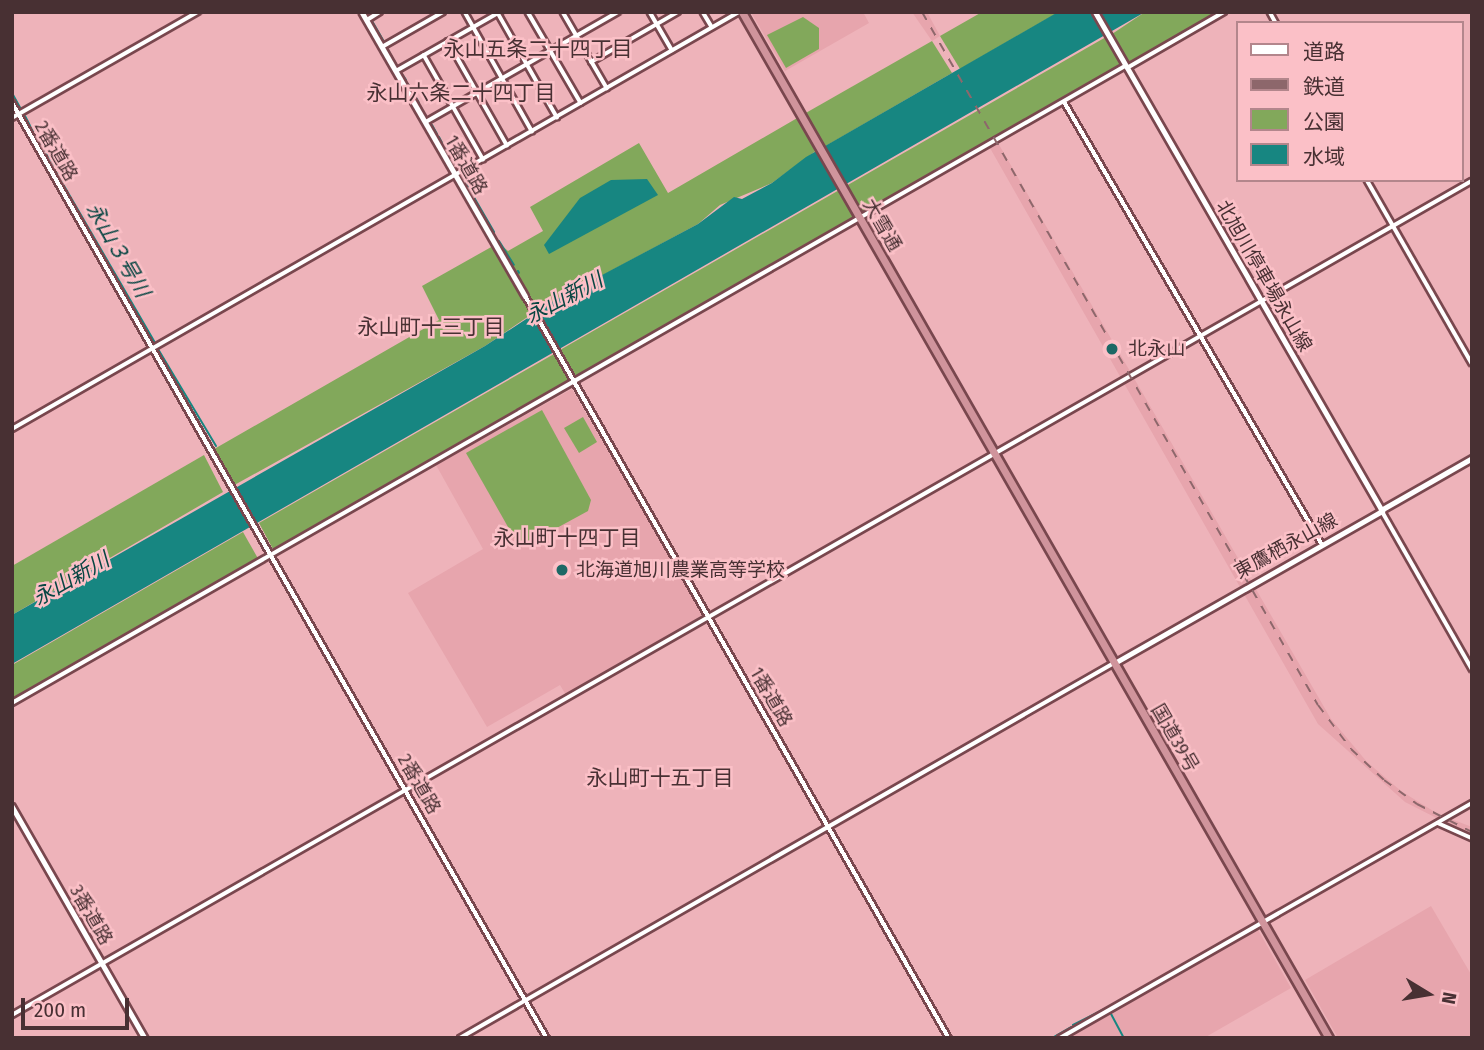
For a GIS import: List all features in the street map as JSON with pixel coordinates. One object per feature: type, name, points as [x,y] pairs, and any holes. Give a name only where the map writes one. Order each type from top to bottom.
[{"type":"highway","name":"大雪通","points":[[740,12],[995,454]]},
{"type":"highway","name":"国道39号","points":[[995,454],[1329,1038]]},
{"type":"main road","name":"北旭川停車場永山線","points":[[1095,12],[1381,510]]},
{"type":"main road","name":"東鷹栖永山線","points":[[1114,663],[1472,458]]},
{"type":"street","points":[[12,118],[198,12]]},
{"type":"street","name":"1番道路","points":[[362,12],[949,1038]]},
{"type":"street","points":[[367,20],[380,12]]},
{"type":"street","points":[[382,47],[443,12]]},
{"type":"street","points":[[465,12],[532,131]]},
{"type":"street","points":[[528,12],[581,103]]},
{"type":"street","points":[[563,12],[607,88]]},
{"type":"street","points":[[426,122],[618,12]]},
{"type":"street","points":[[650,12],[672,50]]},
{"type":"street","points":[[591,61],[678,12]]},
{"type":"street","points":[[703,12],[712,27]]},
{"type":"street","points":[[12,429],[740,12]]},
{"type":"street","points":[[12,703],[1224,12]]},
{"type":"street","points":[[396,71],[499,13],[557,117]]},
{"type":"street","points":[[448,41],[507,145]]},
{"type":"street","points":[[424,55],[483,159]]},
{"type":"street","name":"2番道路","points":[[12,102],[547,1038]]},
{"type":"street","points":[[1065,103],[1322,544]]},
{"type":"street","points":[[12,1015],[1472,181]]},
{"type":"street","points":[[1368,182],[1472,363]]},
{"type":"street","points":[[1381,510],[1472,669]]},
{"type":"street","points":[[460,1038],[1114,663]]},
{"type":"street","points":[[1060,1038],[1472,803]]},
{"type":"street","name":"3番道路","points":[[12,806],[145,1038]]},
{"type":"street","points":[[1438,823],[1472,838]]},
{"type":"shaded area","points":[[863,12],[869,23],[785,71],[752,14]]},
{"type":"shaded area","points":[[912,12],[927,12],[940,36],[932,41]]},
{"type":"shaded area","points":[[998,143],[1331,719],[1367,762],[1401,791],[1438,814],[1472,827],[1472,836],[1405,802],[1318,724],[990,148]]},
{"type":"shaded area","name":"北海道旭川農業高等学校","points":[[572,389],[703,615],[566,695],[560,685],[487,727],[408,593],[483,549],[436,465]]},
{"type":"shaded area","points":[[1431,906],[1472,976],[1472,1038],[1338,1038],[1305,980]]},
{"type":"shaded area","points":[[1257,928],[1291,988],[1204,1038],[1064,1038]]},
{"type":"green space","points":[[982,12],[1059,12],[960,69],[940,36]]},
{"type":"green space","points":[[1145,12],[1218,12],[1128,63],[1112,34]]},
{"type":"green space","points":[[803,17],[819,28],[819,49],[786,68],[767,35]]},
{"type":"green space","points":[[1106,37],[1122,65],[862,217],[846,186]]},
{"type":"green space","points":[[932,41],[952,73],[824,147],[804,114]]},
{"type":"green space","points":[[799,117],[817,150],[772,183],[720,205],[698,224],[538,310],[499,243],[508,251],[543,231],[530,207],[639,143],[668,193]]},
{"type":"green space","points":[[841,189],[857,220],[577,381],[560,350]]},
{"type":"green space","points":[[493,246],[532,314],[485,346],[229,488],[209,452],[439,320],[422,286]]},
{"type":"green space","points":[[554,354],[572,384],[275,553],[259,523]]},
{"type":"green space","points":[[542,410],[591,500],[588,511],[520,548],[466,453]]},
{"type":"green space","points":[[583,417],[597,442],[579,453],[564,428]]},
{"type":"green space","points":[[204,455],[223,492],[12,615],[12,566]]},
{"type":"green space","points":[[243,532],[260,562],[12,703],[12,665]]},
{"type":"water","name":"永山新川","points":[[1058,12],[1145,12],[12,664],[12,615],[485,346],[555,300],[698,224],[734,197],[742,199],[772,183],[806,157]]},
{"type":"water","points":[[647,179],[658,195],[549,254],[544,245],[580,198],[611,180]]},
{"type":"waterway","points":[[372,21],[384,42]]},
{"type":"waterway","points":[[387,48],[396,64]]},
{"type":"waterway","points":[[402,74],[406,80]]},
{"type":"waterway","points":[[408,84],[411,91]]},
{"type":"waterway","name":"永山３号川","points":[[12,93],[21,109]]},
{"type":"waterway","points":[[414,94],[419,103]]},
{"type":"waterway","points":[[424,113],[426,117]]},
{"type":"waterway","name":"永山３号川","points":[[25,116],[33,132]]},
{"type":"waterway","points":[[432,125],[437,134]]},
{"type":"waterway","name":"永山３号川","points":[[36,137],[53,165]]},
{"type":"waterway","points":[[439,137],[442,143]]},
{"type":"waterway","points":[[445,148],[449,156]]},
{"type":"waterway","points":[[452,160],[455,166]]},
{"type":"waterway","name":"永山３号川","points":[[56,172],[155,343]]},
{"type":"waterway","points":[[461,175],[494,232]]},
{"type":"waterway","points":[[499,241],[514,265]]},
{"type":"waterway","name":"永山３号川","points":[[158,349],[216,446]]},
{"type":"waterway","points":[[1073,1025],[1107,1008]]},
{"type":"waterway","points":[[1110,1012],[1124,1038]]},
{"type":"waterway","points":[[1052,1038],[1071,1027]]},
{"type":"railway","points":[[922,12],[1318,705],[1351,749],[1384,780],[1417,804],[1472,832]]},
{"type":"place","name":"北永山","points":[[1112,349]]},
{"type":"place","name":"北海道旭川農業高等学校","points":[[562,570]]},
{"type":"district","name":"永山五条二十四丁目","points":[[538,49]]},
{"type":"district","name":"永山六条二十四丁目","points":[[461,93]]},
{"type":"district","name":"永山町十三丁目","points":[[431,327]]},
{"type":"district","name":"永山町十四丁目","points":[[567,538]]},
{"type":"district","name":"永山町十五丁目","points":[[660,778]]}]
